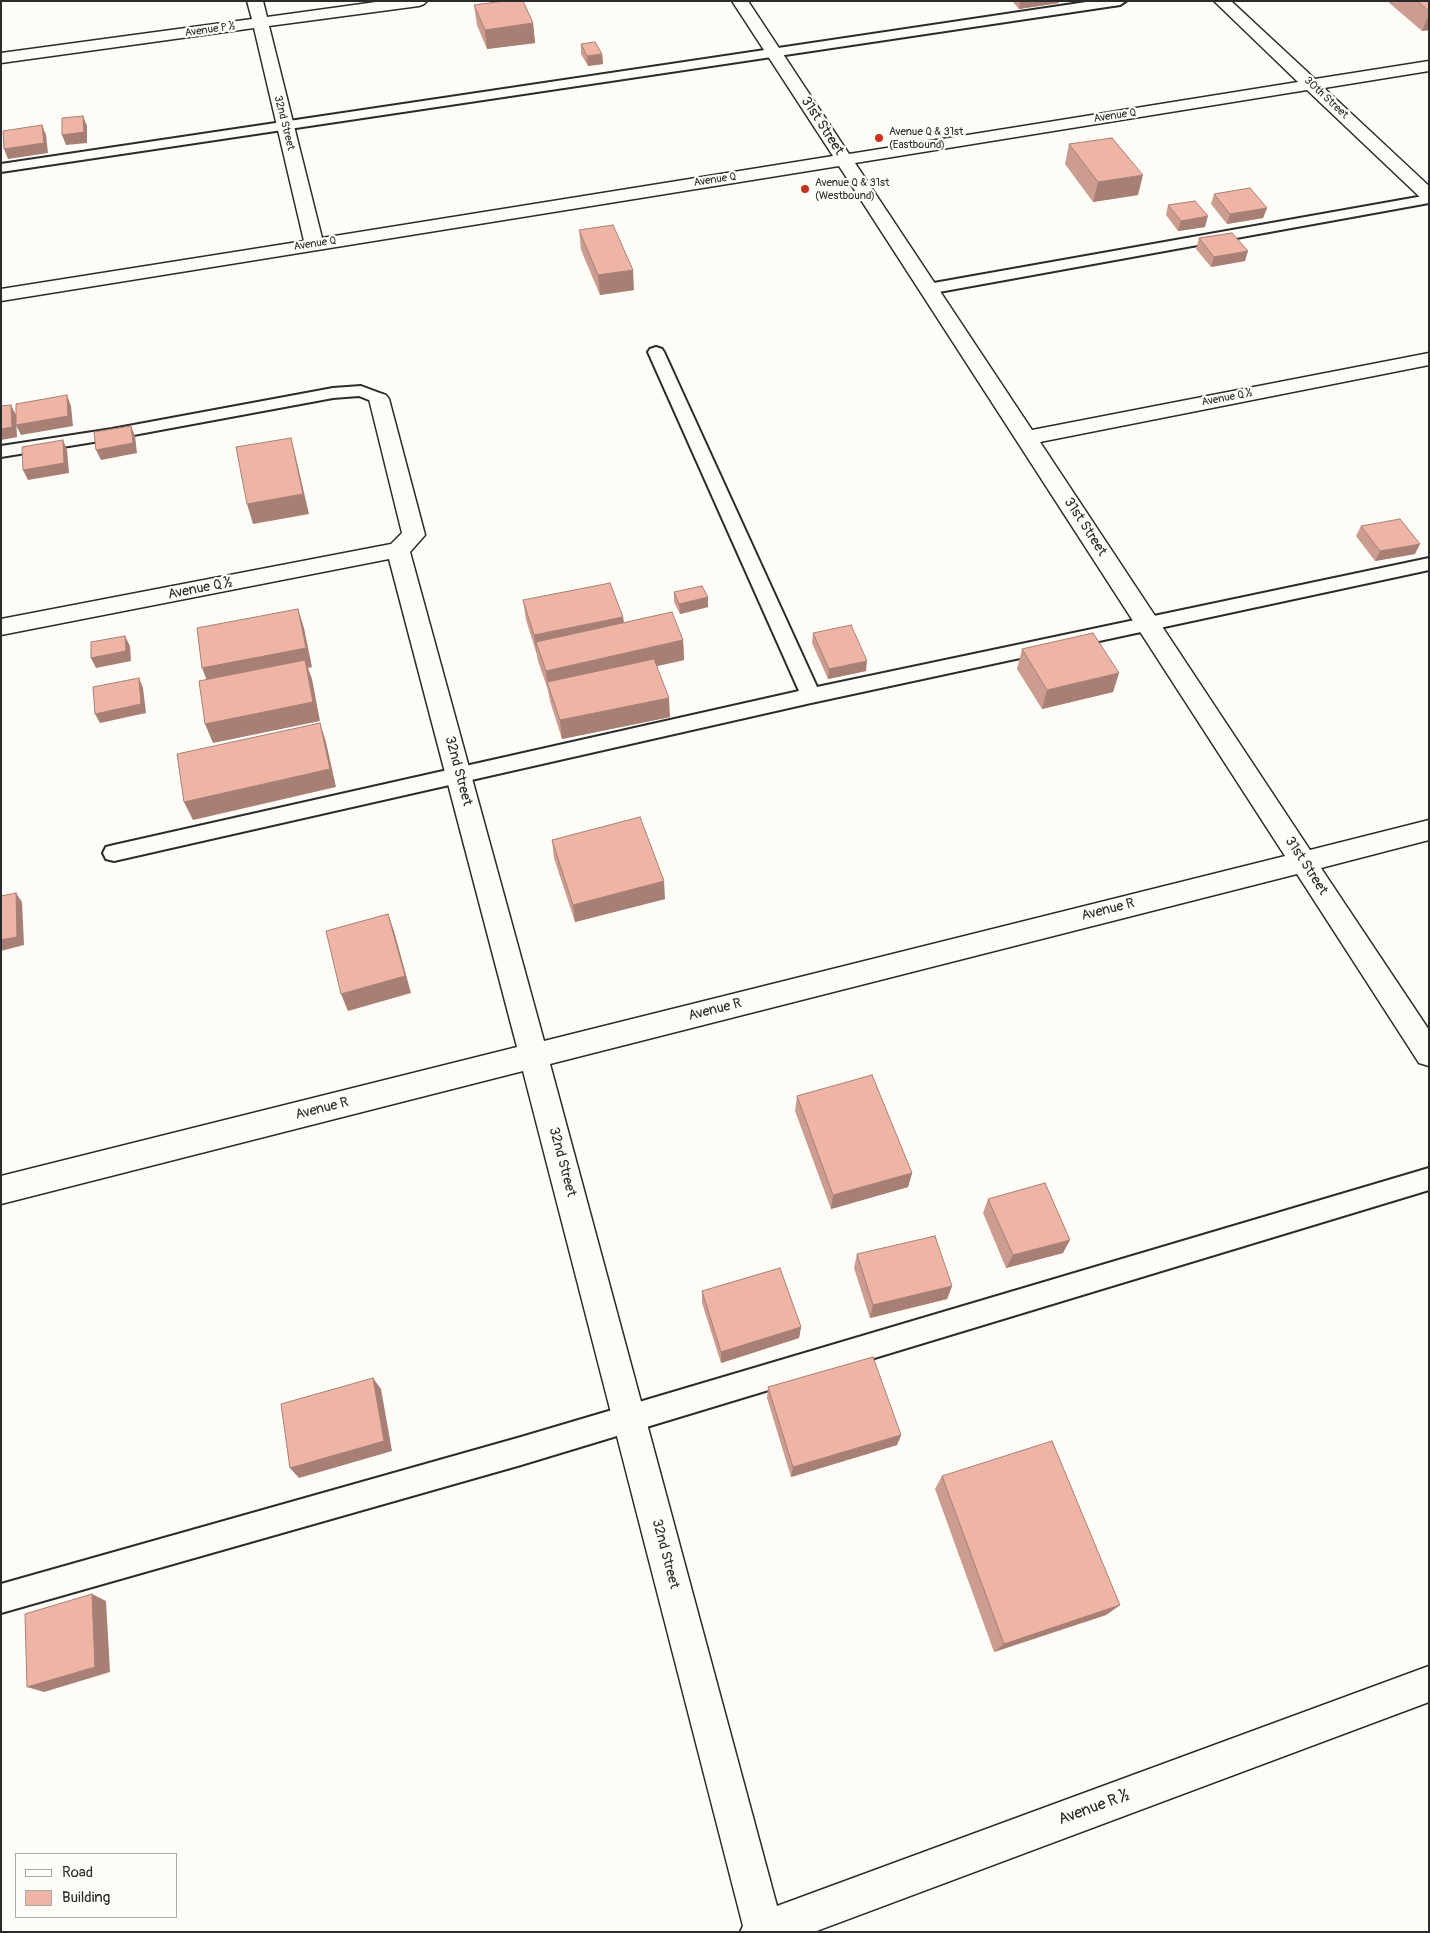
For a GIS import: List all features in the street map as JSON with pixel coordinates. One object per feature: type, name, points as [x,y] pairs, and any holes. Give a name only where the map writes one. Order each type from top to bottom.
[{"type":"street","name":"32nd Street","points":[[255,1],[314,244]]},
{"type":"street","name":"Avenue P ½","points":[[1,58],[419,1]]},
{"type":"street","name":"31st Street","points":[[740,1],[1429,1054]]},
{"type":"street","name":"30th Street","points":[[1222,1],[1429,197]]},
{"type":"street","name":"Avenue Q","points":[[1,295],[1429,66]]},
{"type":"street","name":"Avenue Q ½","points":[[1026,438],[1429,359]]},
{"type":"street","points":[[379,400],[414,535],[398,550]]},
{"type":"street","name":"32nd Street","points":[[398,550],[534,1055],[763,1931]]},
{"type":"street","name":"Avenue Q ½","points":[[1,627],[398,550]]},
{"type":"street","name":"Avenue R","points":[[1,1190],[1429,830]]},
{"type":"street","name":"Avenue R ½","points":[[763,1931],[1429,1684]]},
{"type":"lane","points":[[1,168],[1120,1]]},
{"type":"lane","points":[[928,288],[1429,197]]},
{"type":"lane","points":[[656,352],[811,696]]},
{"type":"lane","points":[[1,452],[112,434],[333,393],[361,391],[379,400]]},
{"type":"lane","points":[[114,853],[811,696],[1429,564]]},
{"type":"lane","points":[[1,1599],[629,1418],[1429,1179]]},
{"type":"building","points":[[504,1],[523,1],[533,23],[485,30],[474,5]]},
{"type":"building","points":[[1417,1],[1429,1],[1429,11]]},
{"type":"building","points":[[595,42],[602,54],[587,56],[581,44]]},
{"type":"building","points":[[83,116],[84,132],[62,135],[62,118]]},
{"type":"building","points":[[42,125],[44,143],[4,149],[3,131]]},
{"type":"building","points":[[1112,138],[1143,175],[1098,182],[1069,144]]},
{"type":"building","points":[[1250,188],[1267,208],[1230,214],[1214,194]]},
{"type":"building","points":[[1195,201],[1208,216],[1181,221],[1168,205]]},
{"type":"building","points":[[613,225],[633,270],[598,275],[579,230]]},
{"type":"building","points":[[1232,233],[1248,251],[1214,257],[1199,238]]},
{"type":"building","points":[[67,395],[68,416],[16,425],[16,404]]},
{"type":"building","points":[[11,405],[12,427],[1,429],[1,406]]},
{"type":"building","points":[[131,426],[133,443],[96,450],[94,432]]},
{"type":"building","points":[[291,438],[303,494],[247,504],[236,447]]},
{"type":"building","points":[[63,440],[64,463],[23,470],[22,447]]},
{"type":"building","points":[[1400,519],[1420,544],[1380,551],[1361,526]]},
{"type":"building","points":[[610,583],[623,617],[534,635],[523,600]]},
{"type":"building","points":[[702,586],[708,597],[679,604],[674,592]]},
{"type":"building","points":[[298,609],[306,648],[202,668],[197,628]]},
{"type":"building","points":[[672,612],[683,640],[546,671],[536,642]]},
{"type":"building","points":[[851,625],[867,661],[829,669],[813,633]]},
{"type":"building","points":[[1093,633],[1119,673],[1047,690],[1022,649]]},
{"type":"building","points":[[125,636],[126,651],[91,658],[91,642]]},
{"type":"building","points":[[654,659],[669,698],[560,720],[547,682]]},
{"type":"building","points":[[305,660],[313,702],[205,724],[199,681]]},
{"type":"building","points":[[139,678],[141,704],[95,714],[93,687]]},
{"type":"building","points":[[320,723],[330,769],[184,802],[177,754]]},
{"type":"building","points":[[640,817],[664,881],[573,905],[552,840]]},
{"type":"building","points":[[16,893],[17,937],[1,940],[1,896]]},
{"type":"building","points":[[388,914],[405,976],[341,994],[326,931]]},
{"type":"building","points":[[872,1075],[912,1173],[833,1195],[797,1096]]},
{"type":"building","points":[[1045,1183],[1070,1240],[1013,1255],[988,1199]]},
{"type":"building","points":[[935,1236],[952,1286],[873,1305],[857,1254]]},
{"type":"building","points":[[780,1268],[801,1327],[721,1352],[702,1291]]},
{"type":"building","points":[[873,1357],[901,1435],[793,1467],[768,1387]]},
{"type":"building","points":[[373,1378],[384,1441],[290,1468],[281,1404]]},
{"type":"building","points":[[1052,1441],[1120,1605],[1004,1644],[942,1476]]},
{"type":"building","points":[[92,1594],[95,1667],[27,1687],[25,1614]]},
{"type":"place","name":"Avenue Q & 31st (Eastbound)","points":[[879,138]]},
{"type":"place","name":"Avenue Q & 31st (Westbound)","points":[[805,189]]}]
